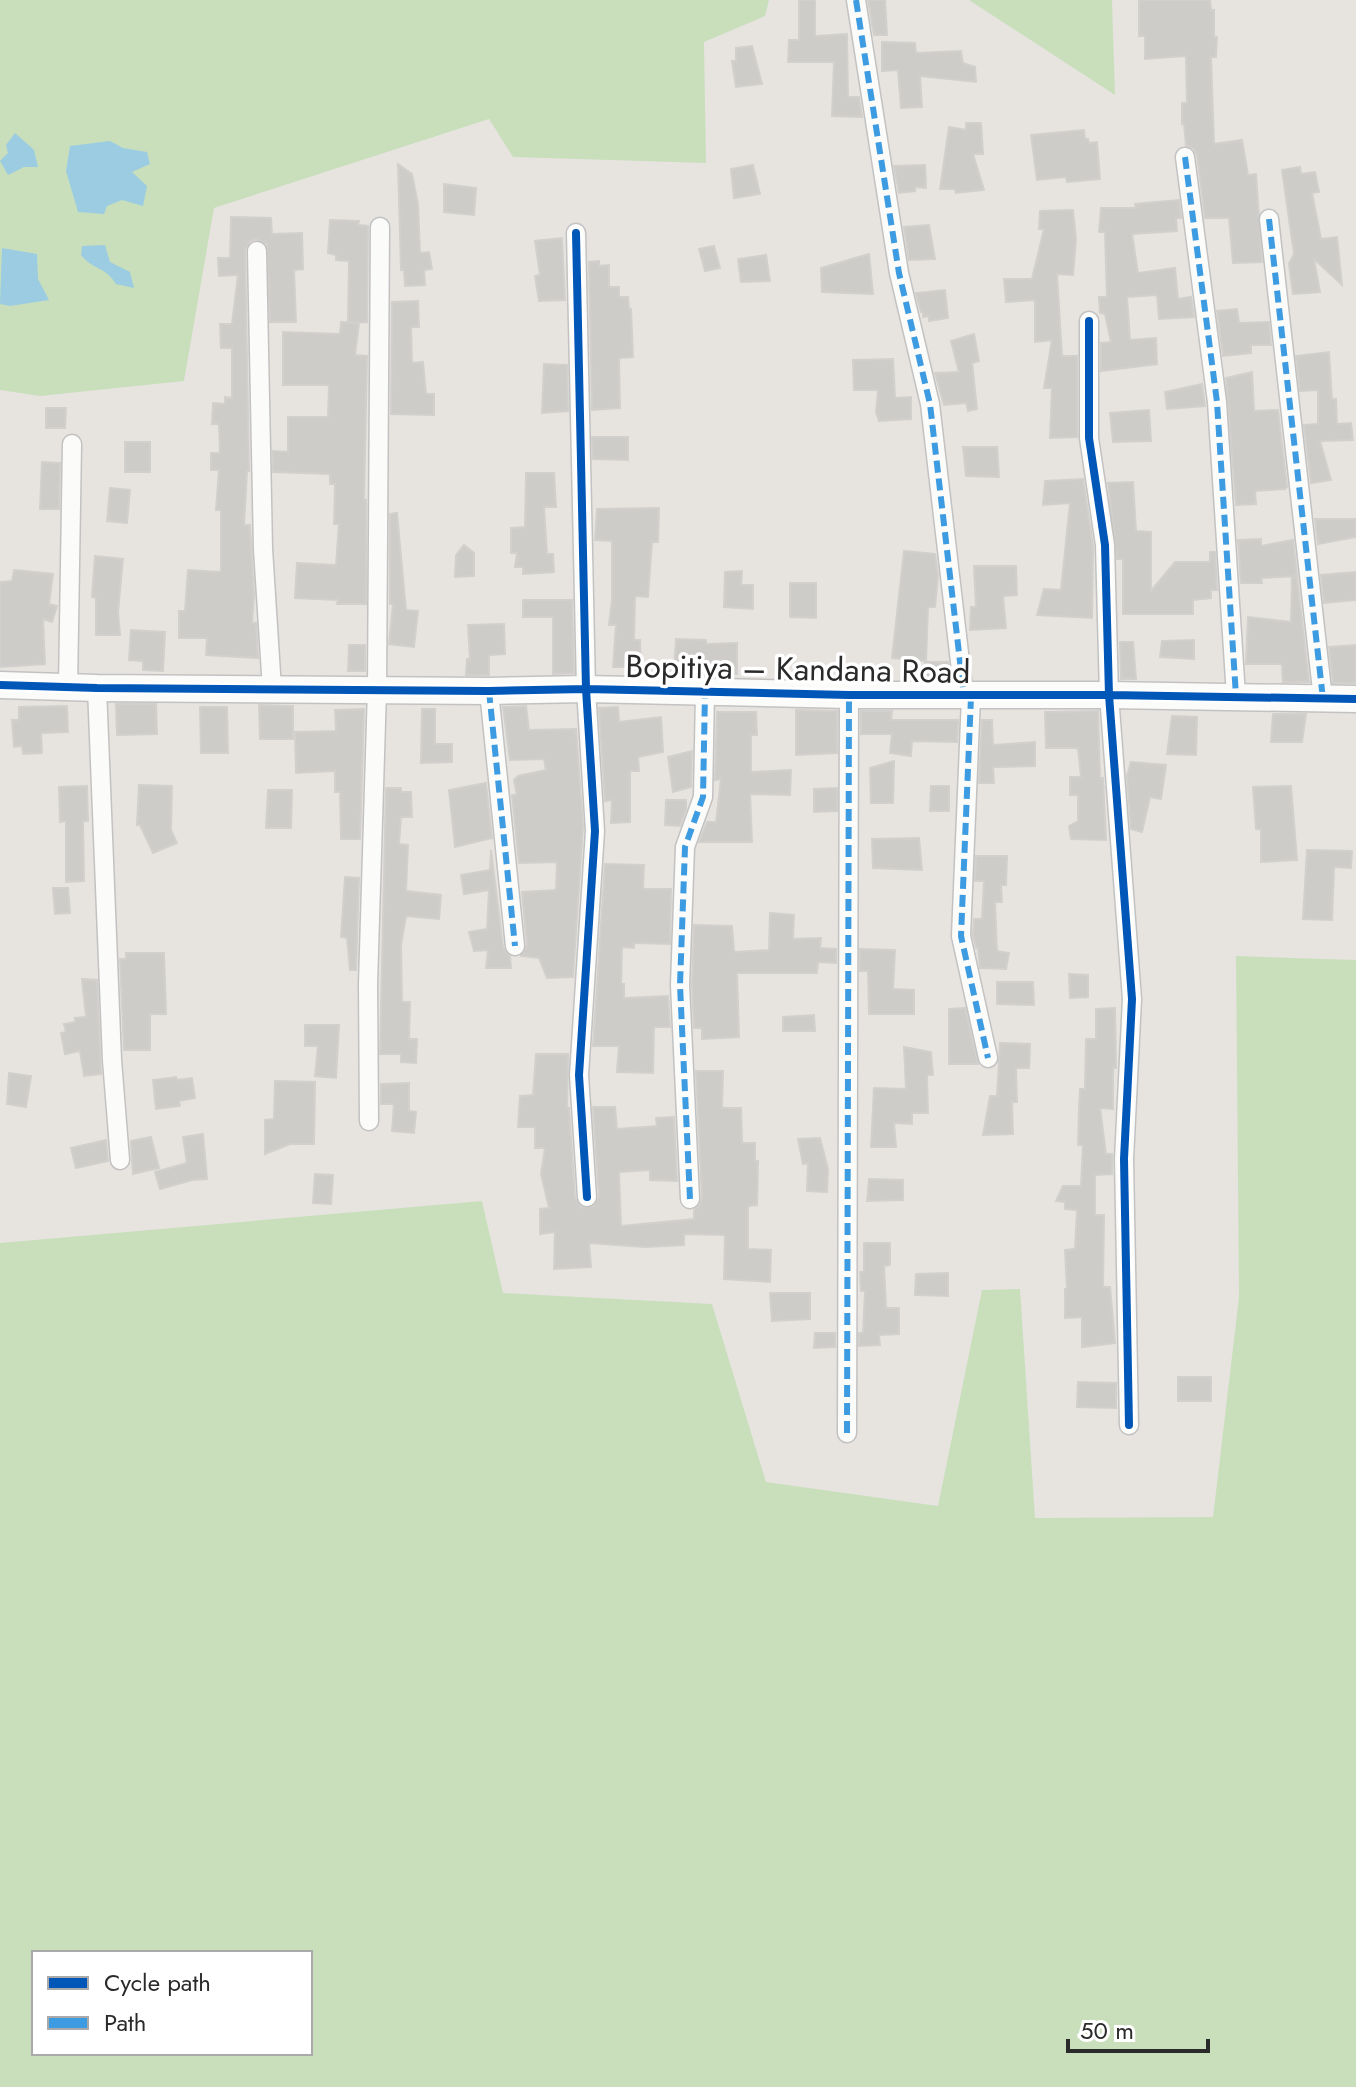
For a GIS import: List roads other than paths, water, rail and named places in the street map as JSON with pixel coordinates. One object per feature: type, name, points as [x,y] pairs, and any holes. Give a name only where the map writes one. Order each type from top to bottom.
[{"type":"street","points":[[856,0],[899,273],[930,404],[968,696],[961,936],[988,1058]]},
{"type":"street","points":[[1185,157],[1217,402],[1236,696]]},
{"type":"street","points":[[1269,219],[1323,699]]},
{"type":"street","points":[[369,1121],[368,968],[377,689],[380,227]]},
{"type":"street","points":[[576,233],[586,689],[595,831],[579,1075],[587,1197]]},
{"type":"street","points":[[257,251],[263,549],[272,689]]},
{"type":"street","points":[[1089,321],[1089,438],[1105,545],[1109,695],[1132,999],[1124,1159],[1129,1425]]},
{"type":"street","points":[[68,687],[72,444]]},
{"type":"street","name":"Bopitiya – Kandana Road","points":[[0,685],[1356,699]]},
{"type":"street","points":[[97,688],[112,1060],[120,1160]]},
{"type":"street","points":[[489,691],[515,946]]},
{"type":"street","points":[[690,1199],[680,985],[685,847],[703,797],[705,692]]},
{"type":"street","points":[[847,1433],[849,695]]},
{"type":"water","points":[[15,133],[34,150],[38,167],[24,167],[8,175],[0,161],[8,153],[6,145]]},
{"type":"water","points":[[110,141],[123,148],[147,152],[150,164],[132,172],[147,186],[143,206],[122,200],[107,206],[104,214],[78,212],[66,171],[70,146]]},
{"type":"water","points":[[105,245],[110,262],[130,272],[134,288],[116,284],[81,255],[82,246]]},
{"type":"water","points":[[2,248],[37,254],[38,279],[49,300],[10,306],[0,304]]}]
